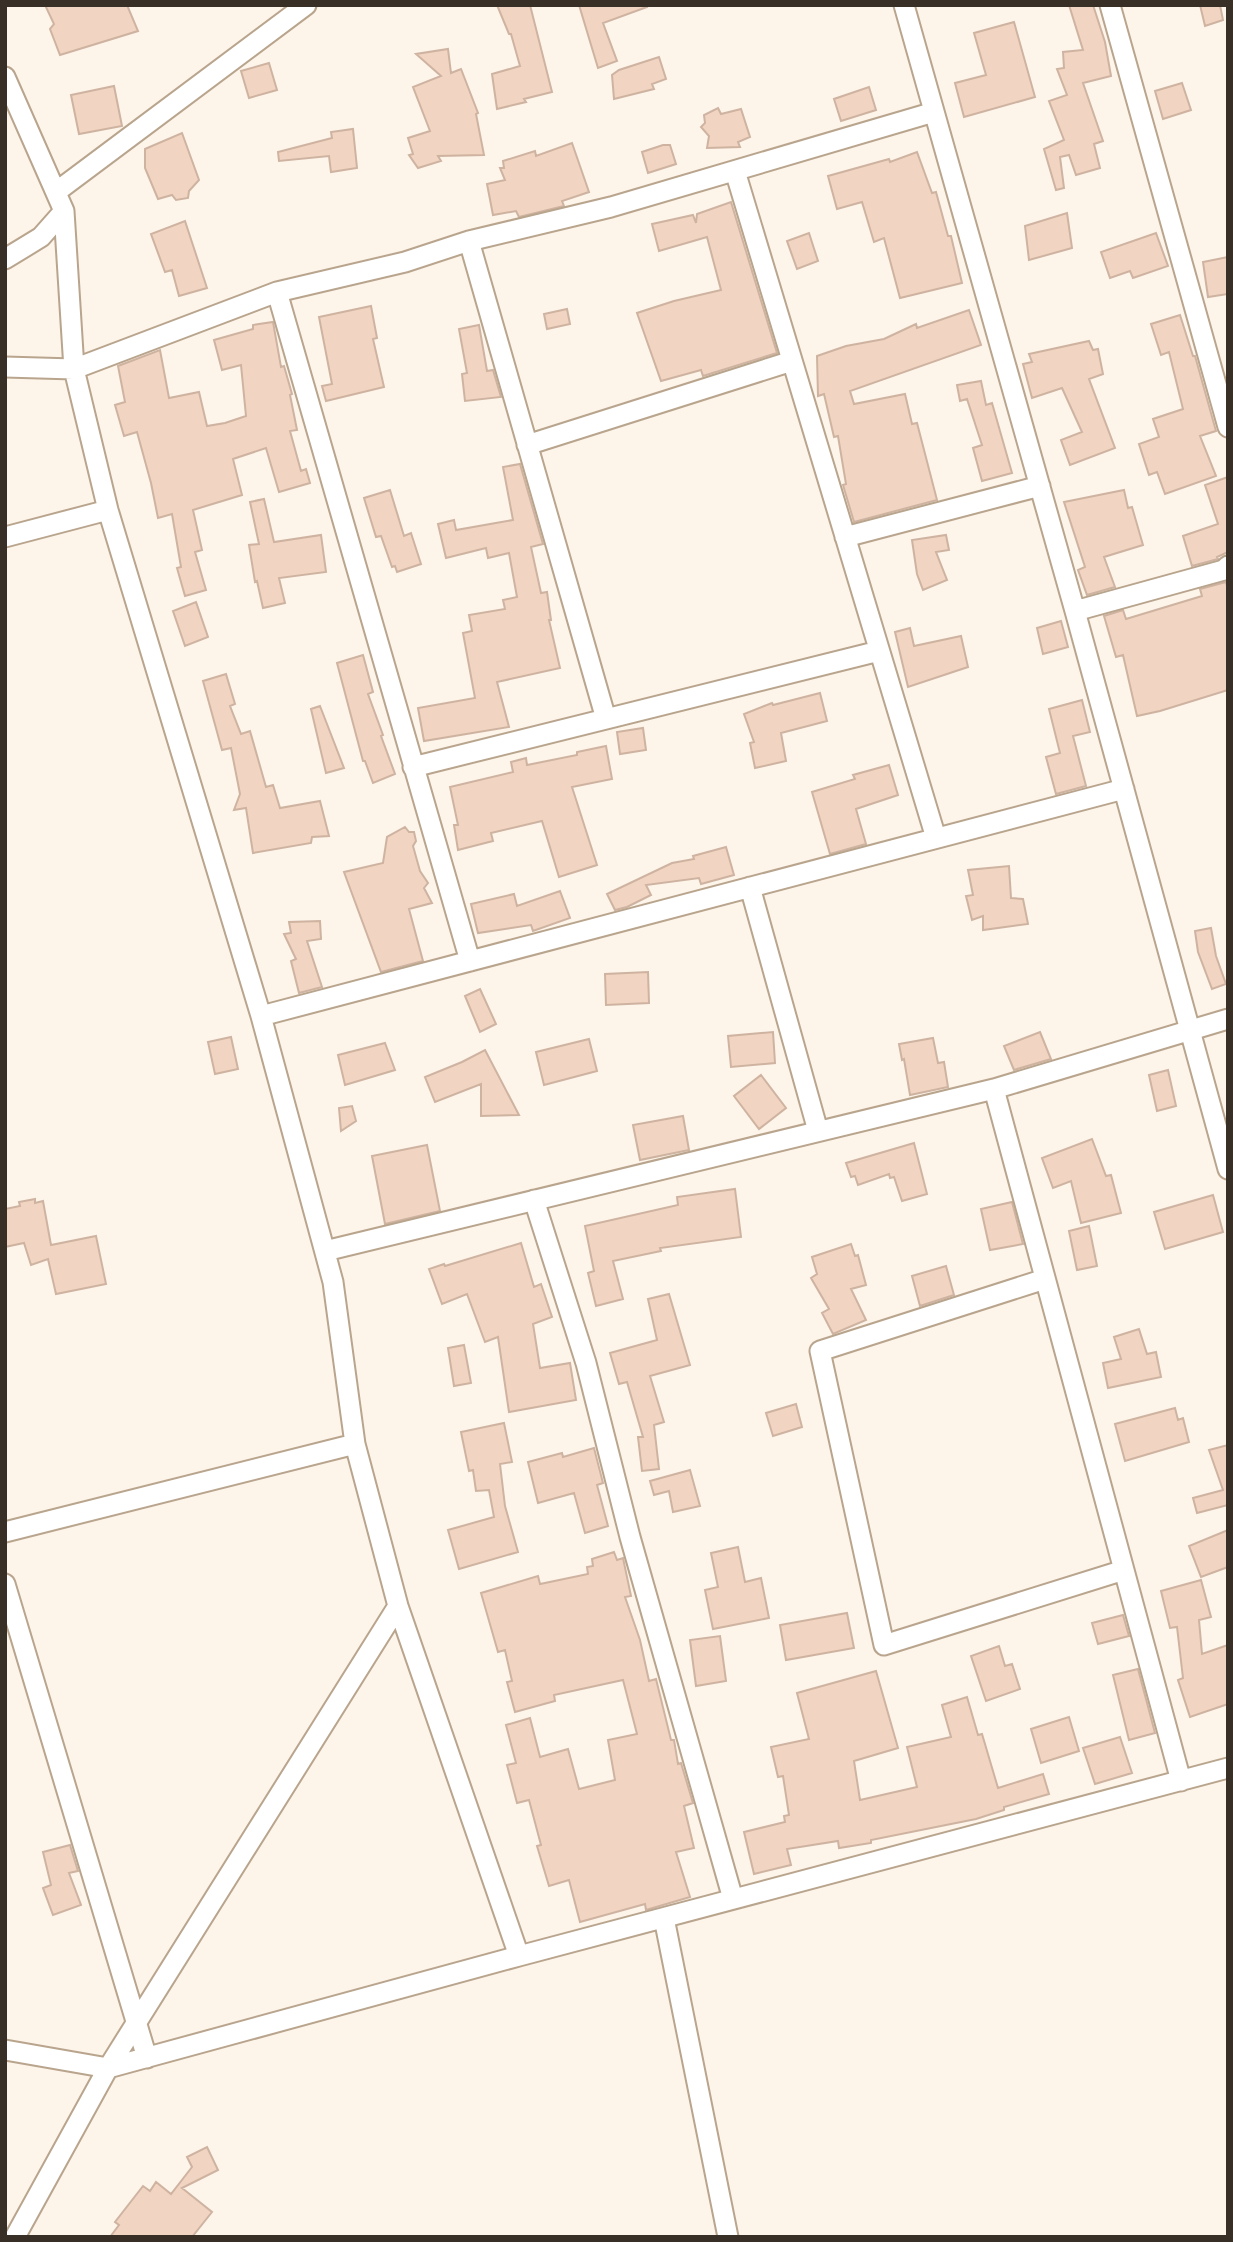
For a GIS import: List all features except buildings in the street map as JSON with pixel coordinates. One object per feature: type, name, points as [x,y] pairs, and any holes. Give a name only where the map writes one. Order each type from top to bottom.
[{"type":"street","points":[[56,192],[306,5]]},
{"type":"street","points":[[904,5],[1075,611],[1228,1169]]},
{"type":"street","points":[[1111,5],[1228,427]]},
{"type":"street","points":[[5,77],[64,211],[74,369],[108,510],[261,1016],[325,1251],[333,1282],[355,1444],[398,1606],[519,1956]]},
{"type":"street","points":[[5,367],[74,369],[277,292],[405,262],[469,241],[611,207],[934,112]]},
{"type":"street","points":[[735,171],[936,838]]},
{"type":"street","points":[[5,259],[41,237],[64,211]]},
{"type":"street","points":[[469,241],[606,719]]},
{"type":"street","points":[[277,292],[470,961]]},
{"type":"street","points":[[527,445],[792,361]]},
{"type":"street","points":[[845,537],[1040,486]]},
{"type":"street","points":[[5,537],[108,510]]},
{"type":"street","points":[[1075,611],[1224,570],[1228,566]]},
{"type":"street","points":[[413,767],[879,651]]},
{"type":"street","points":[[261,1016],[1124,789]]},
{"type":"street","points":[[750,887],[818,1131]]},
{"type":"street","points":[[325,1251],[994,1088],[1228,1019]]},
{"type":"street","points":[[994,1088],[1181,1781]]},
{"type":"street","points":[[534,1200],[586,1363],[630,1537],[733,1899]]},
{"type":"street","points":[[1045,1279],[820,1351],[884,1645],[1124,1570]]},
{"type":"street","points":[[5,1532],[355,1444]]},
{"type":"street","points":[[5,1584],[147,2058]]},
{"type":"street","points":[[15,2237],[108,2068],[398,1606]]},
{"type":"street","points":[[5,2050],[108,2068],[1228,1768]]},
{"type":"street","points":[[664,1918],[728,2237]]}]
